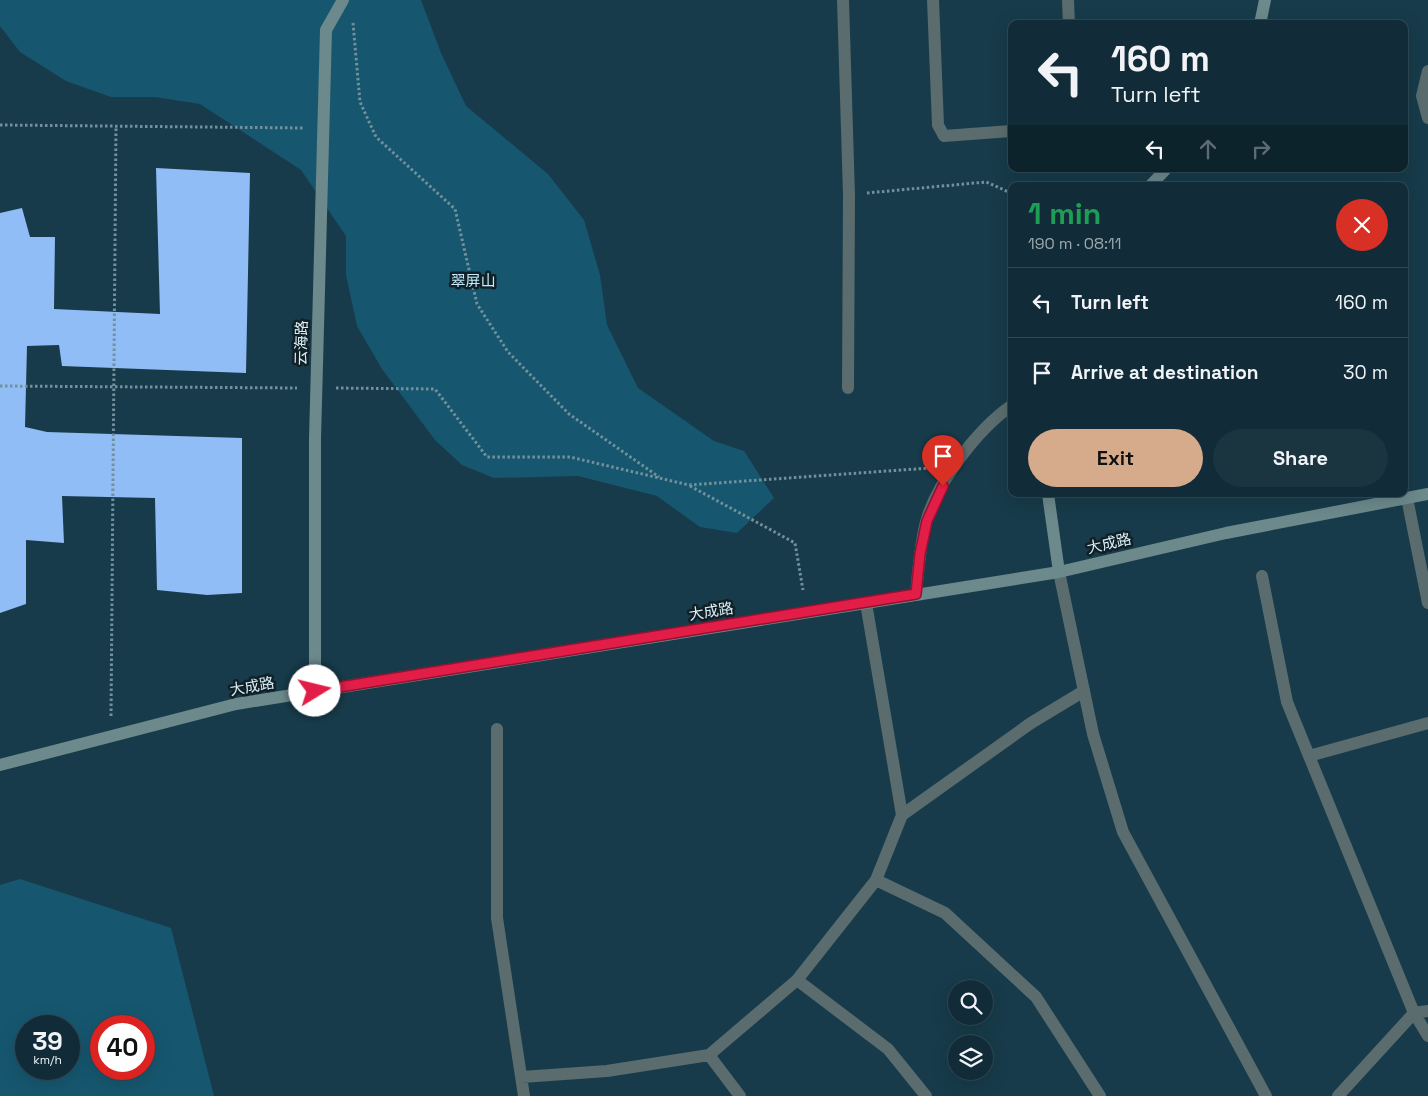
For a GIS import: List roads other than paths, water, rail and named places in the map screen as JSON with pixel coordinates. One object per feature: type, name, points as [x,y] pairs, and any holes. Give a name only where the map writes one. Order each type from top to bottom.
[{"type":"street","name":"云海路","points":[[315,691],[316,388],[326,30],[342,0]]},
{"type":"street","points":[[844,0],[849,195],[848,388]]},
{"type":"street","points":[[933,0],[938,125],[944,136],[1008,131]]},
{"type":"street","points":[[1068,0],[1068,20]]},
{"type":"street","points":[[1261,20],[1265,0]]},
{"type":"street","points":[[1428,71],[1422,96],[1428,118]]},
{"type":"street","points":[[1154,182],[1163,172]]},
{"type":"street","points":[[916,594],[920,554],[927,521],[964,451],[1008,408]]},
{"type":"street","name":"大成路","points":[[0,765],[236,704],[1059,572],[1226,533],[1428,494]]},
{"type":"street","points":[[1048,497],[1059,572],[1093,734],[1123,832],[1266,1096]]},
{"type":"street","points":[[1407,498],[1428,603]]},
{"type":"street","points":[[1262,576],[1287,702],[1414,1013],[1428,1036]]},
{"type":"street","points":[[522,1077],[607,1070],[709,1055],[797,980],[876,880],[902,815],[866,603]]},
{"type":"street","points":[[902,815],[1031,723],[1084,691]]},
{"type":"street","points":[[1309,756],[1428,723]]},
{"type":"street","points":[[497,728],[497,918],[524,1096]]},
{"type":"street","points":[[876,880],[945,913],[1036,997],[1100,1096]]},
{"type":"street","points":[[797,980],[888,1049],[926,1096]]},
{"type":"street","points":[[1338,1096],[1414,1013],[1428,1011]]},
{"type":"street","points":[[709,1055],[740,1096]]},
{"type":"park label","name":"翠屏山","points":[[473,280]]}]
